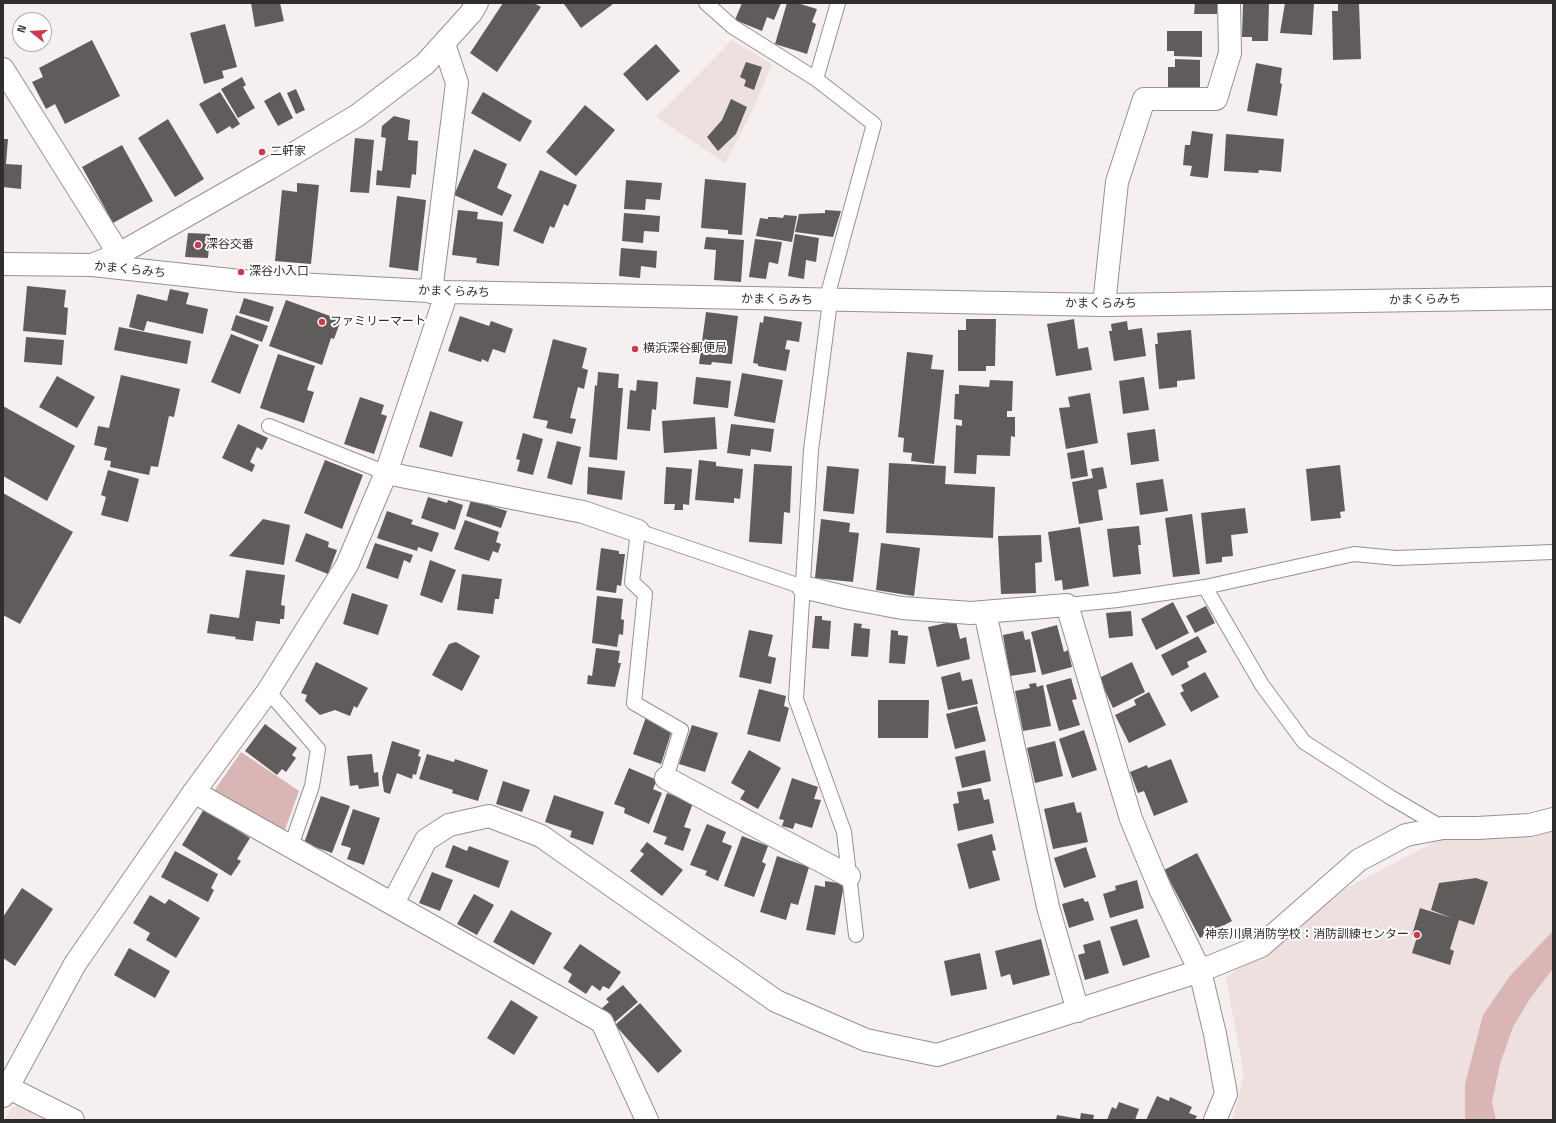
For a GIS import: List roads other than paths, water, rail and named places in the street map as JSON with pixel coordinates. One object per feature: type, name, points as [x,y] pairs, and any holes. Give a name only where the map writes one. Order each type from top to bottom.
[{"type":"street","points":[[92,266],[119,254],[270,168],[358,115],[424,64],[471,13],[477,3]]},
{"type":"street","points":[[1104,305],[1116,182],[1144,99],[1216,99],[1230,53],[1229,3]]},
{"type":"street","points":[[73,1120],[6,1092],[75,964],[194,792],[268,691],[348,565],[386,473],[439,292],[457,84],[444,44]]},
{"type":"street","points":[[3,69],[119,254]]},
{"type":"street","name":"かまくらみち","points":[[3,264],[92,266],[240,281],[439,292],[828,301],[1104,305],[1553,298]]},
{"type":"street","points":[[386,473],[583,512],[638,530]]},
{"type":"street","points":[[803,587],[849,598],[902,608],[971,613],[1068,605],[1131,819],[1161,891],[1200,971],[1215,1034],[1226,1094],[1215,1120]]},
{"type":"street","points":[[985,612],[1048,908],[1078,1011]]},
{"type":"street","points":[[666,778],[849,876]]},
{"type":"street","points":[[194,792],[602,1022],[647,1120]]},
{"type":"street","points":[[393,903],[426,840],[449,825],[488,816],[541,836],[776,1001],[866,1040],[937,1055],[1200,971],[1261,946],[1359,860],[1406,835],[1443,828],[1530,825],[1553,819]]},
{"type":"lane","points":[[706,3],[733,27],[816,79],[874,124],[828,301],[811,450],[796,699],[844,832],[856,935]]},
{"type":"lane","points":[[816,79],[838,3]]},
{"type":"lane","points":[[269,426],[386,473]]},
{"type":"lane","points":[[666,778],[681,730],[634,703],[645,594],[632,582],[638,530],[803,587]]},
{"type":"lane","points":[[1068,605],[1118,600],[1205,586],[1354,554],[1396,558],[1553,552]]},
{"type":"lane","points":[[1205,586],[1262,685],[1304,742],[1390,797],[1443,828]]},
{"type":"lane","points":[[268,691],[318,749],[312,786],[291,846]]},
{"type":"place","name":"二軒家","points":[[262,152]]},
{"type":"place","name":"深谷交番","points":[[198,245]]},
{"type":"place","name":"深谷小入口","points":[[241,272]]},
{"type":"place","name":"ファミリーマート","points":[[322,322]]},
{"type":"place","name":"横浜深谷郵便局","points":[[635,349]]},
{"type":"place","name":"神奈川県消防学校：消防訓練センター","points":[[1417,935]]}]
